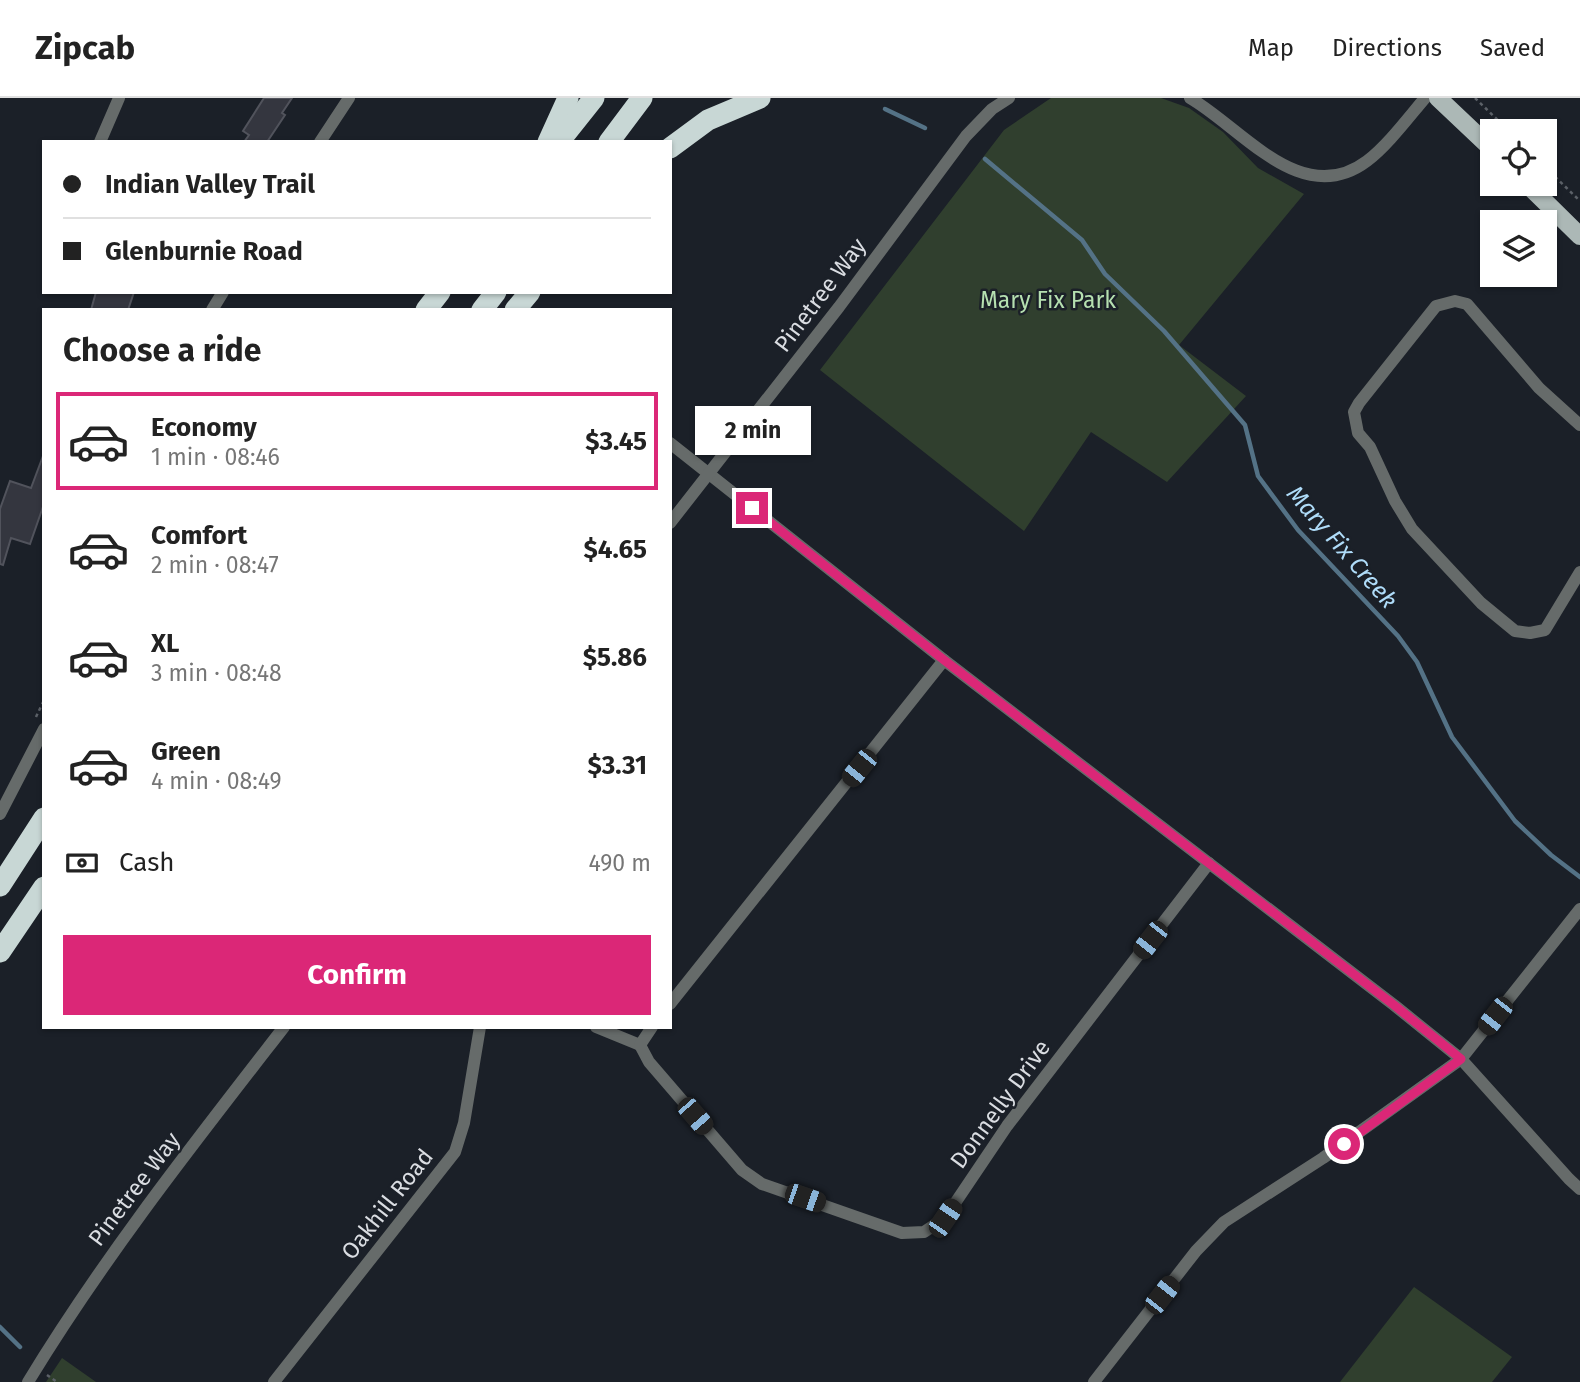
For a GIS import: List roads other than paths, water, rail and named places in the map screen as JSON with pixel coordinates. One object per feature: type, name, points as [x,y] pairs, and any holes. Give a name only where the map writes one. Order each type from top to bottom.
[{"type":"highway","points":[[549,140],[568,98]]},
{"type":"highway","points":[[561,140],[594,98]]},
{"type":"highway","points":[[610,140],[642,98]]},
{"type":"highway","points":[[672,147],[708,120],[760,98]]},
{"type":"highway","points":[[428,308],[438,294]]},
{"type":"highway","points":[[484,308],[494,294]]},
{"type":"highway","points":[[517,308],[528,294]]},
{"type":"highway","points":[[0,886],[42,821]]},
{"type":"highway","points":[[0,951],[42,890]]},
{"type":"main road","points":[[1438,98],[1480,138]]},
{"type":"main road","points":[[1539,196],[1580,236]]},
{"type":"street","points":[[101,140],[119,98]]},
{"type":"street","points":[[321,140],[349,98]]},
{"type":"street","name":"Pinetree Way","points":[[672,521],[839,307],[965,136],[992,109],[1009,98]]},
{"type":"street","points":[[1190,98],[1284,167],[1316,177],[1345,173],[1367,161],[1425,98]]},
{"type":"street","points":[[1580,425],[1539,388],[1467,304],[1455,301],[1436,306],[1354,412],[1357,433],[1370,447],[1395,501],[1412,529],[1481,603],[1514,631],[1530,633],[1545,630],[1580,572]]},
{"type":"street","points":[[672,445],[944,660],[1461,1059],[1580,1189]]},
{"type":"street","points":[[672,1001],[944,660]]},
{"type":"street","points":[[1,810],[42,733]]},
{"type":"street","name":"Donnelly Drive","points":[[640,1045],[649,1062],[742,1170],[762,1184],[902,1233],[924,1232],[945,1218],[1007,1126],[1209,863]]},
{"type":"street","points":[[1094,1382],[1196,1251],[1224,1222],[1323,1158],[1461,1059],[1580,909]]},
{"type":"street","name":"Pinetree Way","points":[[28,1382],[94,1277],[282,1029]]},
{"type":"street","name":"Oakhill Road","points":[[274,1382],[455,1152],[464,1123],[480,1029]]},
{"type":"street","points":[[601,1029],[640,1045],[651,1029]]},
{"type":"waterway","name":"Mary Fix Creek","points":[[885,109],[925,128]]},
{"type":"waterway","name":"Mary Fix Creek","points":[[985,159],[1082,240],[1105,274],[1164,331],[1245,425],[1258,476],[1298,530],[1398,636],[1417,662],[1452,737],[1515,821],[1551,855],[1580,877]]},
{"type":"waterway","points":[[0,1327],[20,1347]]},
{"type":"park label","name":"Mary Fix Park","points":[[1048,300]]}]
